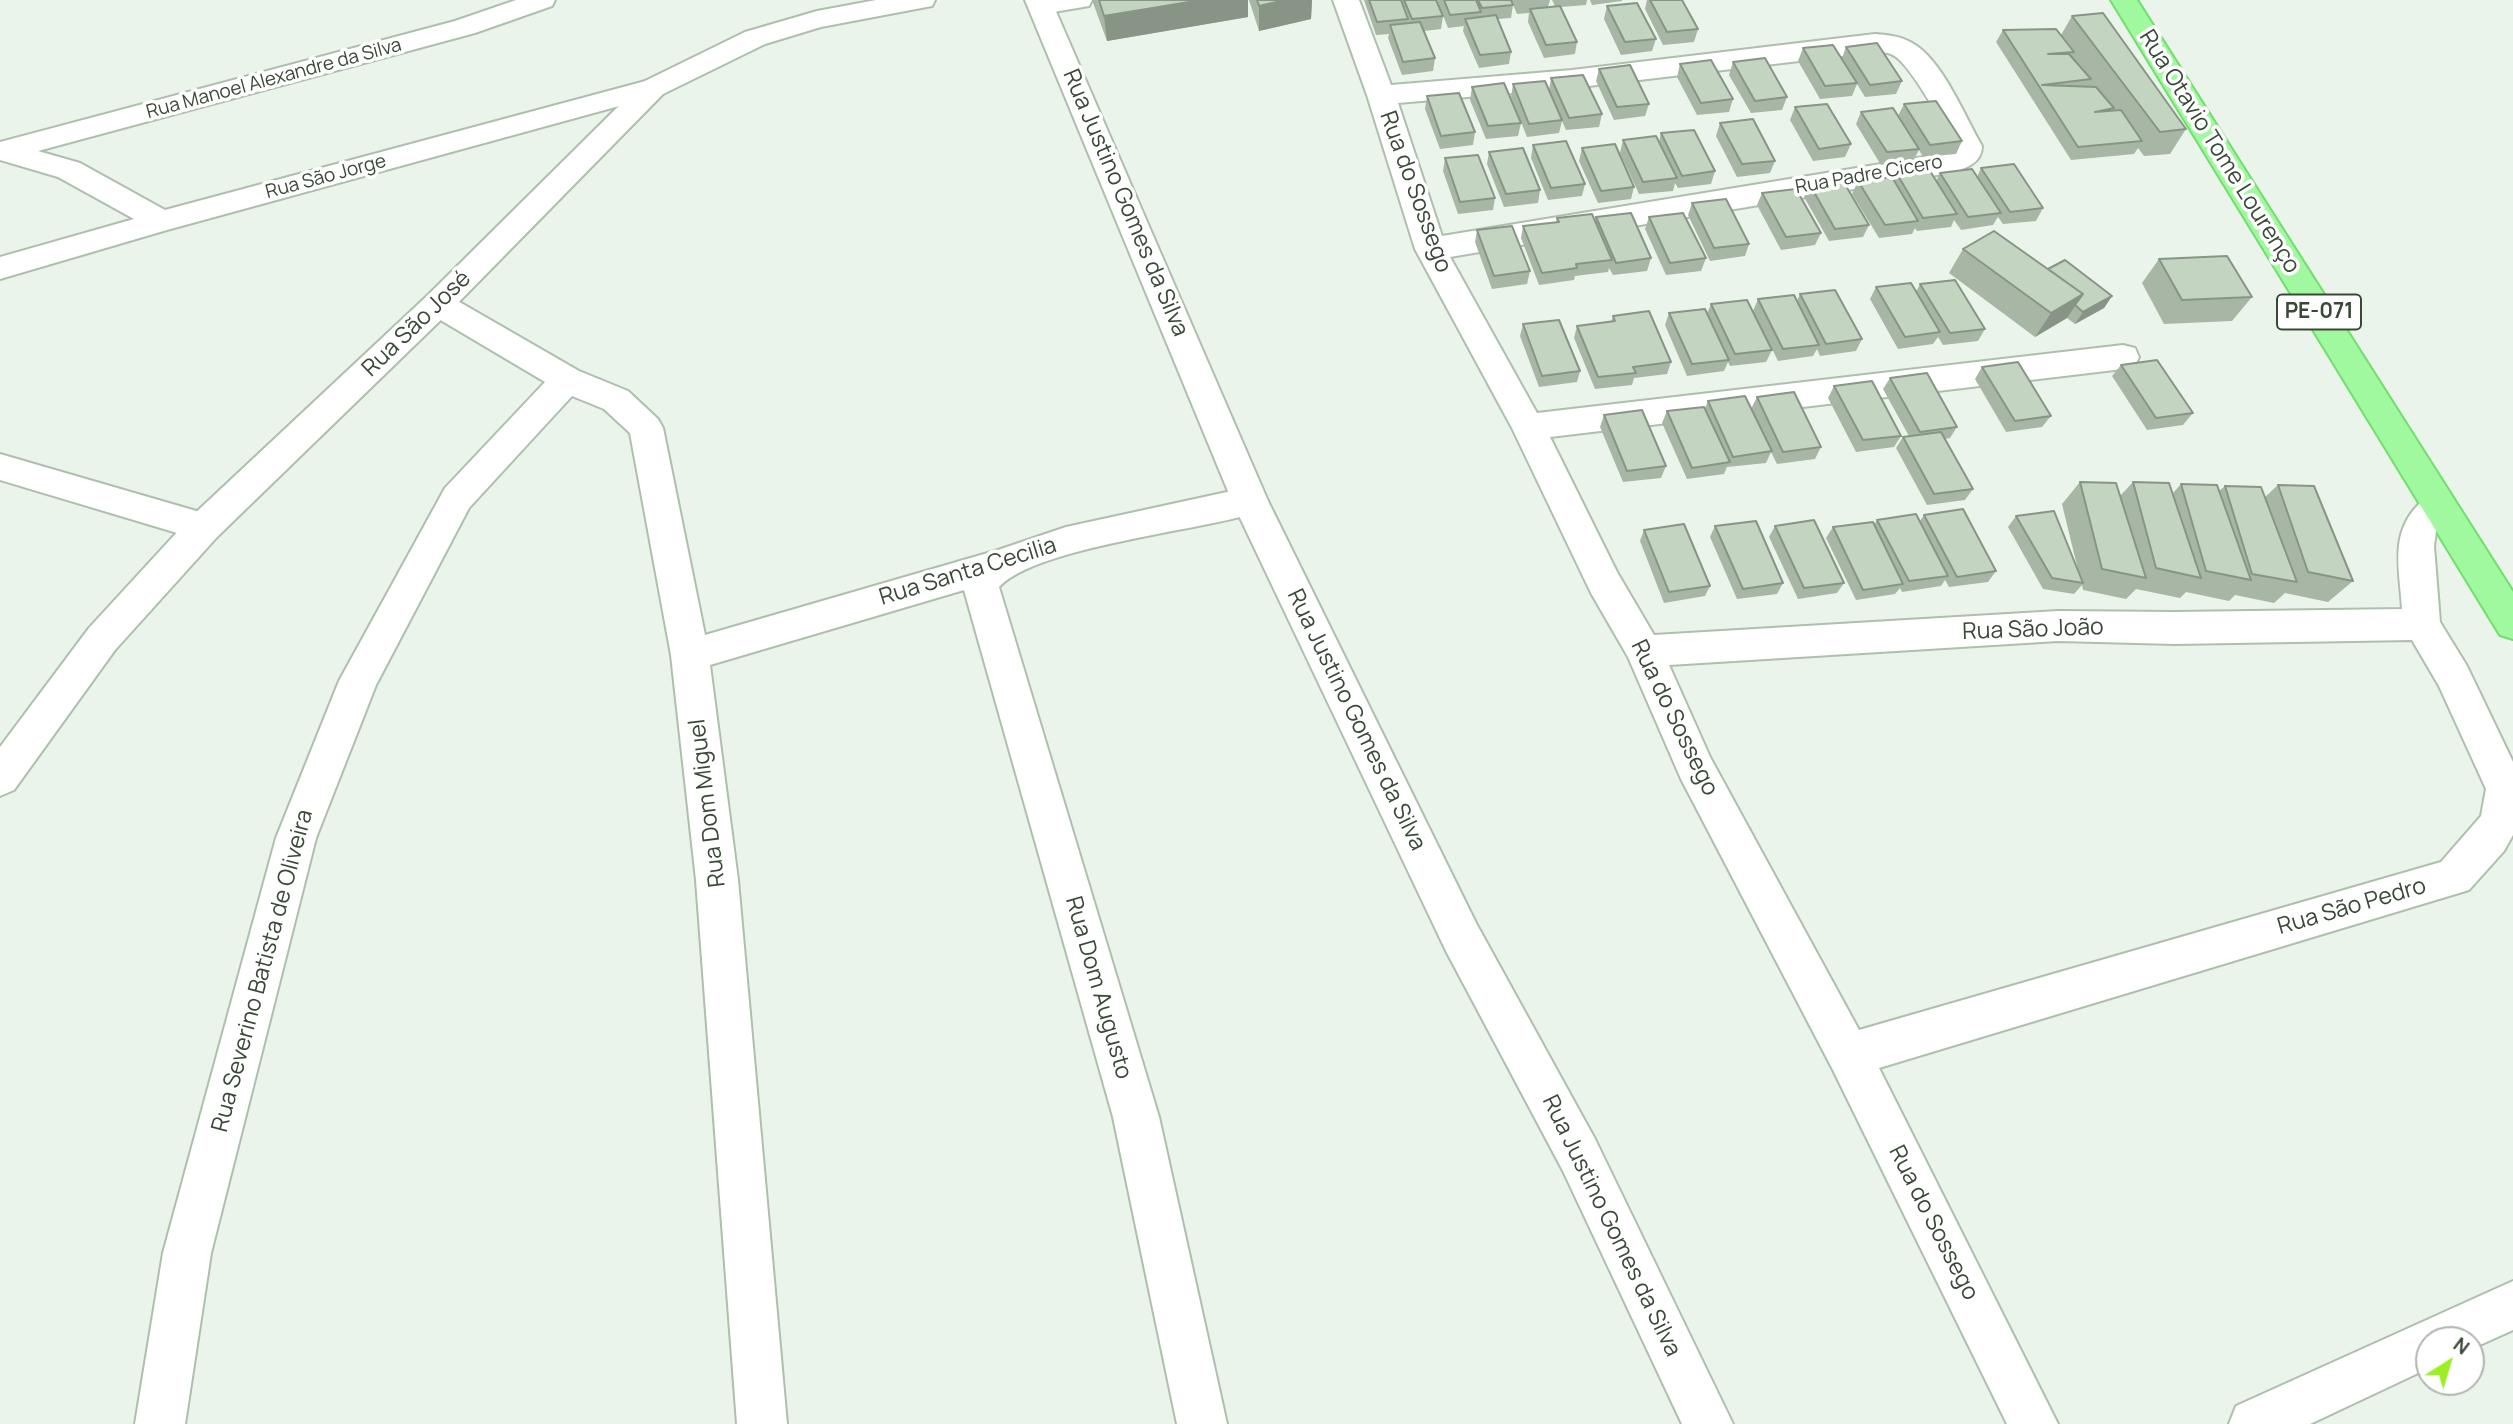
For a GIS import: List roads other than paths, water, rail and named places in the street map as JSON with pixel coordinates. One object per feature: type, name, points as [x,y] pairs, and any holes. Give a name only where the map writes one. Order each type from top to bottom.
[{"type":"main road","name":"Rua Otavio Tome Lourenço","points":[[2124,0],[2513,624]]},
{"type":"street","name":"Rua Manoel Alexandre da Silva","points":[[2,151],[465,27],[542,0]]},
{"type":"street","name":"Rua São José","points":[[0,778],[102,639],[204,527],[438,304],[653,88],[755,38],[817,19],[922,0]]},
{"type":"street","name":"Rua do Sossego","points":[[1346,0],[1381,95],[1431,249],[1528,427],[1604,582],[1644,651],[1696,767],[1849,1055],[2033,1424]]},
{"type":"street","name":"Rua Justino Gomes da Silva","points":[[1053,2],[1250,501],[1461,937],[1579,1155],[1708,1424]]},
{"type":"street","name":"Rua Padre Cicero","points":[[1381,95],[1572,79],[1889,43],[1899,47],[1916,61],[1967,146],[1967,154],[1949,163],[1431,249]]},
{"type":"street","name":"Rua São Jorge","points":[[0,268],[162,221],[653,88]]},
{"type":"street","points":[[2,151],[69,170],[162,221]]},
{"type":"street","name":"Rua Dom Miguel","points":[[438,304],[568,380],[616,400],[646,428],[690,655],[718,880],[762,1424]]},
{"type":"street","points":[[1528,427],[2123,357]]},
{"type":"street","name":"Rua Severino Batista de Oliveira","points":[[160,1424],[187,1253],[296,838],[358,681],[457,498],[568,380]]},
{"type":"street","points":[[0,467],[204,527]]},
{"type":"street","name":"Rua Santa Cecilia","points":[[690,655],[1002,564],[1066,541],[1250,501]]},
{"type":"street","name":"Rua São Pedro","points":[[1849,1055],[2454,877],[2498,828],[2505,808],[2506,789],[2454,677],[2422,624],[2416,546],[2418,527],[2439,506]]},
{"type":"street","name":"Rua Dom Augusto","points":[[1002,564],[986,576],[981,587],[1136,1117],[1202,1424]]},
{"type":"street","name":"Rua São João","points":[[1644,651],[2058,626],[2175,628],[2422,624]]},
{"type":"street","points":[[2467,1326],[2513,1305]]},
{"type":"street","points":[[2254,1424],[2415,1349]]}]
